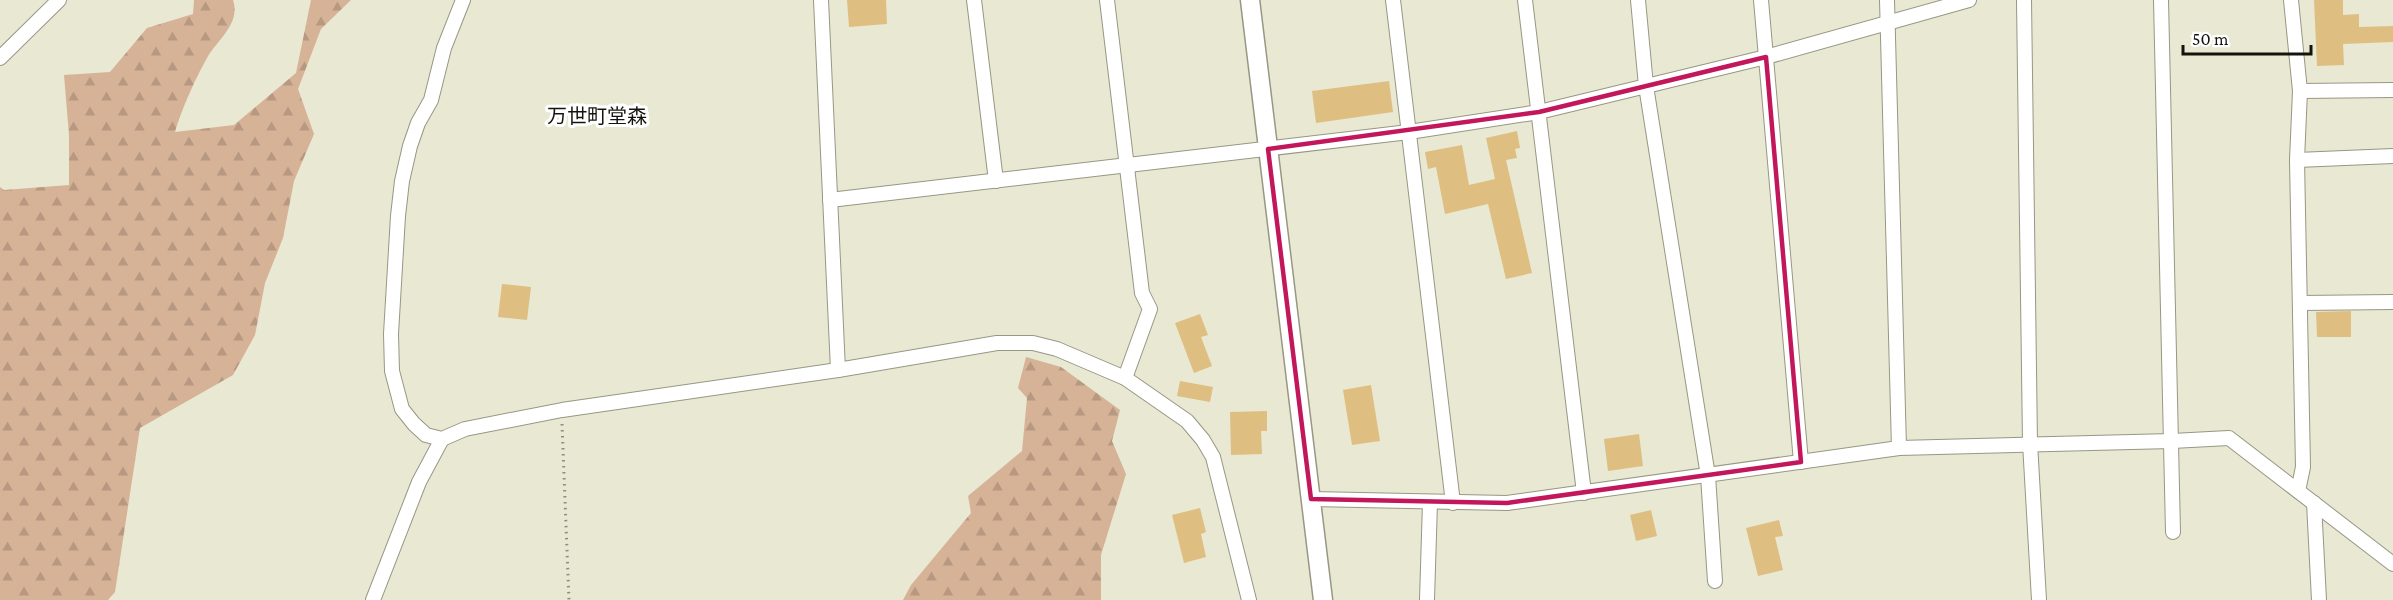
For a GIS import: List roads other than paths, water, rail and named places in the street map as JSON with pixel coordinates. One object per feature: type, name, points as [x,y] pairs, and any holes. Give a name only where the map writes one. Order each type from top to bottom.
[{"type":"street","points":[[0,58],[59,0]]},
{"type":"street","points":[[463,0],[444,48],[431,100],[418,123],[410,146],[402,182],[391,334],[392,371],[402,409],[426,435],[442,439],[465,429],[562,410],[838,370],[997,343],[1033,343],[1057,349],[1125,378],[1187,421],[1203,440],[1213,457],[1249,600]]},
{"type":"street","points":[[822,0],[838,370]]},
{"type":"street","points":[[974,0],[996,181]]},
{"type":"street","points":[[1107,0],[1142,293],[1150,309],[1125,378]]},
{"type":"street","points":[[1250,0],[1323,600]]},
{"type":"street","points":[[1393,0],[1453,503]]},
{"type":"street","points":[[1524,0],[1584,493]]},
{"type":"street","points":[[1638,0],[1646,86],[1708,476],[1714,581]]},
{"type":"street","points":[[1761,0],[1801,462]]},
{"type":"street","points":[[1887,0],[1899,448]]},
{"type":"street","points":[[830,200],[1409,132],[1539,112],[1766,57],[1969,0]]},
{"type":"street","points":[[2024,0],[2030,443],[2038,600]]},
{"type":"street","points":[[2161,0],[2173,532]]},
{"type":"street","points":[[2291,0],[2300,91],[2297,160],[2303,467],[2298,492]]},
{"type":"street","points":[[2300,91],[2393,90]]},
{"type":"street","points":[[2297,160],[2393,156]]},
{"type":"street","points":[[2300,303],[2393,302]]},
{"type":"street","points":[[1311,499],[1507,503],[1899,448],[2229,438],[2393,564]]},
{"type":"street","points":[[373,600],[419,482],[442,439]]},
{"type":"street","points":[[1427,600],[1430,502]]},
{"type":"street","points":[[2314,504],[2319,600]]},
{"type":"district","name":"万世町堂森","points":[[597,116]]}]
